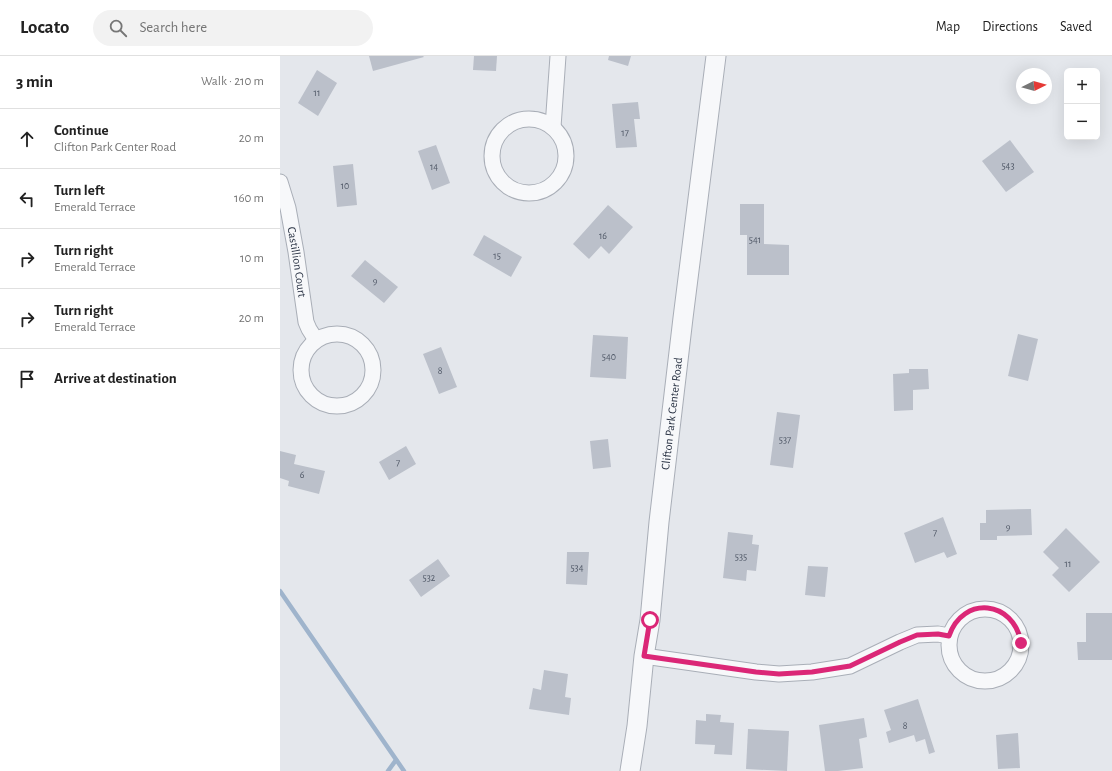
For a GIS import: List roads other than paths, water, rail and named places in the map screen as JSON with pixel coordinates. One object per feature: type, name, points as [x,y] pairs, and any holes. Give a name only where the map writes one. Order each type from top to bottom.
[{"type":"street","points":[[553,127],[537,119],[528,118],[510,123],[497,136],[492,153],[492,162],[499,178],[506,185],[513,190],[522,192],[540,192],[555,183],[561,176],[566,158],[566,150],[564,141],[553,127],[558,56]]},
{"type":"street","name":"Clifton Park Center Road","points":[[630,771],[637,726],[644,656],[650,620],[659,522],[716,56]]},
{"type":"street","name":"Castillion Court","points":[[280,182],[288,208],[306,322],[309,330],[316,340]]},
{"type":"street","points":[[333,334],[350,336],[358,341],[369,354],[372,363],[372,376],[368,388],[356,400],[340,406],[331,405],[316,399],[307,390],[302,378],[302,361],[305,353],[316,340],[333,334]]},
{"type":"street","points":[[979,608],[996,610],[1011,619],[1020,634],[1021,643],[1018,660],[1007,674],[999,678],[990,681],[973,679],[965,676],[958,670],[953,662],[949,654],[949,636],[952,628],[963,615],[979,608]]},
{"type":"street","points":[[644,656],[756,672],[779,674],[812,672],[850,666],[917,635],[938,634],[949,636]]},
{"type":"waterway","points":[[280,591],[404,771]]},
{"type":"waterway","points":[[388,771],[396,760]]}]
